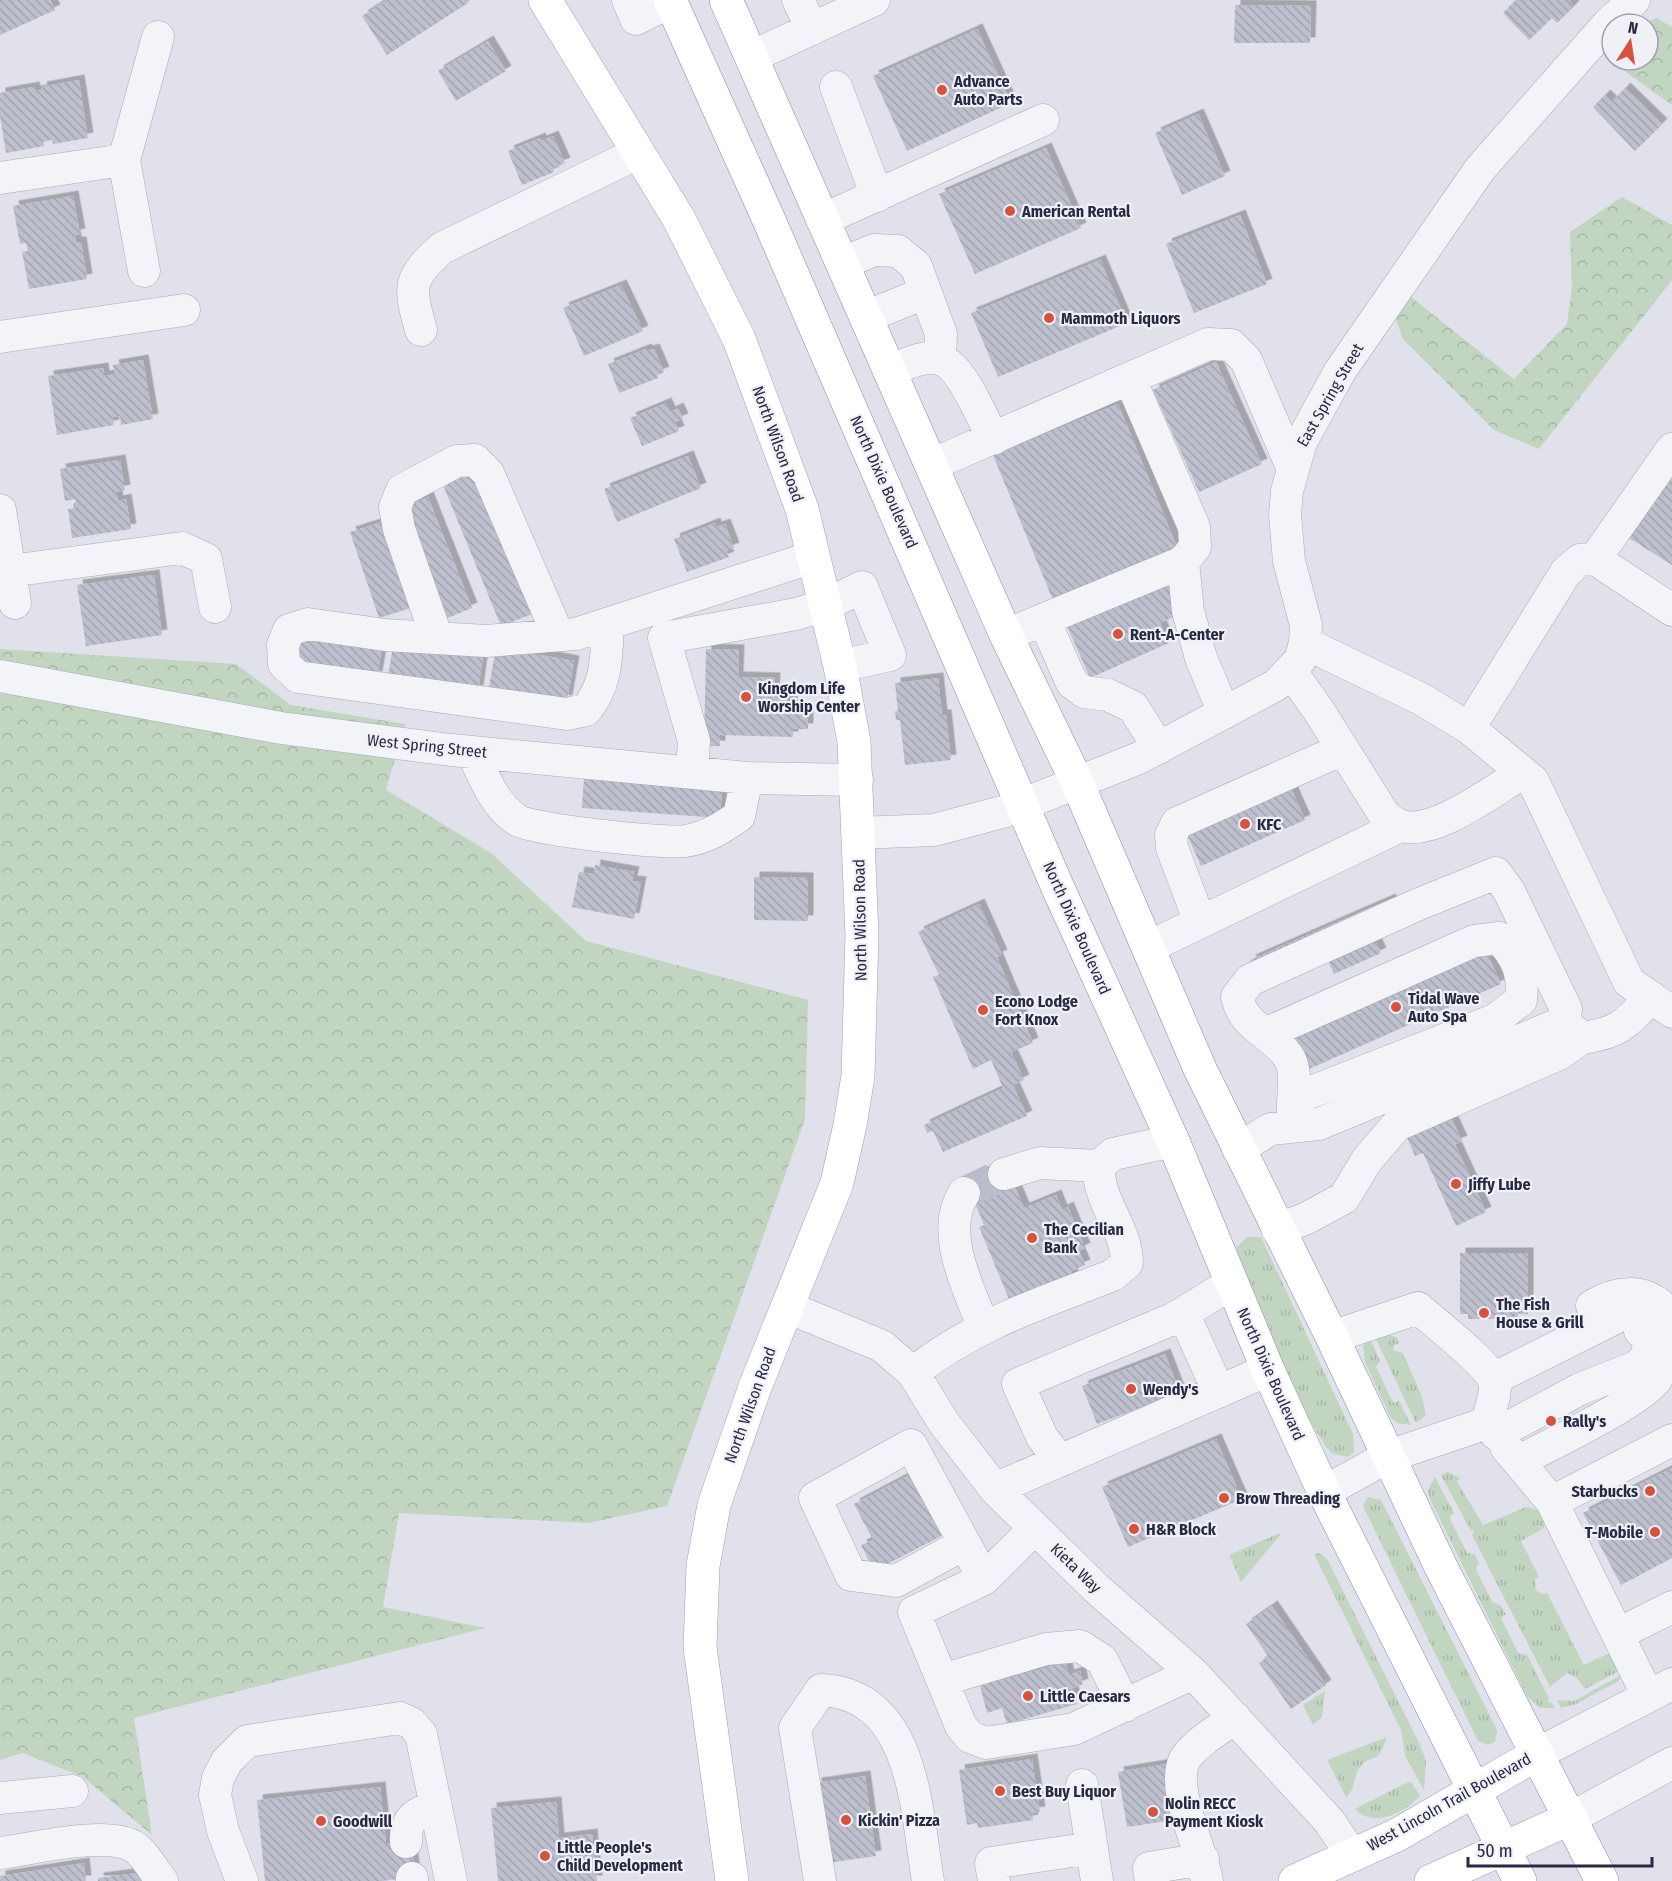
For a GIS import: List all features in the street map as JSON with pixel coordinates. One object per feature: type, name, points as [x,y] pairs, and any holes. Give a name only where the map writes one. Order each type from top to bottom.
[{"type":"main road","name":"North Wilson Road","points":[[545,0],[679,219],[739,339],[802,509],[840,666],[854,742],[862,935],[858,1076],[837,1183],[755,1387],[714,1505],[703,1566],[700,1647],[732,1881]]},
{"type":"main road","points":[[726,0],[1006,635],[1077,782],[1149,947],[1171,1006],[1441,1567],[1602,1881]]},
{"type":"main road","name":"North Dixie Boulevard","points":[[670,1],[774,231],[1022,803],[1173,1141],[1268,1370],[1324,1492],[1473,1792],[1520,1881]]},
{"type":"main road","name":"West Lincoln Trail Boulevard","points":[[1295,1881],[1397,1834],[1537,1754]]},
{"type":"main road","points":[[1431,1881],[1570,1818]]},
{"type":"street","points":[[628,0],[636,19],[670,1]]},
{"type":"street","points":[[798,0],[812,29]]},
{"type":"street","points":[[751,57],[874,0]]},
{"type":"street","name":"East Spring Street","points":[[1305,643],[1306,624],[1286,538],[1287,491],[1301,442],[1341,371],[1480,169],[1608,24],[1634,0]]},
{"type":"street","points":[[144,271],[124,160],[158,37]]},
{"type":"street","points":[[836,87],[877,196]]},
{"type":"street","points":[[822,220],[1043,120]]},
{"type":"street","points":[[421,330],[411,294],[419,268],[442,248],[638,153]]},
{"type":"street","points":[[0,178],[124,160]]},
{"type":"street","points":[[843,263],[873,250],[898,251],[916,266],[941,334],[940,359]]},
{"type":"street","points":[[865,317],[926,293]]},
{"type":"street","points":[[0,337],[184,310]]},
{"type":"street","points":[[931,465],[1208,344],[1231,345],[1246,360],[1292,467]]},
{"type":"street","points":[[889,371],[919,359],[940,359],[957,372],[993,439]]},
{"type":"street","points":[[1006,635],[1184,562],[1195,547],[1194,527],[1130,379]]},
{"type":"street","points":[[1595,559],[1672,449]]},
{"type":"street","points":[[437,638],[399,529],[395,507],[402,490],[457,461],[466,460],[475,460],[488,473],[558,635]]},
{"type":"street","points":[[0,510],[15,603]]},
{"type":"street","points":[[10,571],[182,548],[206,559],[215,608]]},
{"type":"street","points":[[608,624],[606,669],[599,693],[586,710],[567,714],[394,692],[298,676],[284,664],[283,645],[290,630],[308,624],[384,635],[486,641],[576,634],[813,556]]},
{"type":"street","points":[[1469,728],[1566,572],[1580,560],[1595,559],[1672,610]]},
{"type":"street","points":[[1184,562],[1188,611],[1224,713]]},
{"type":"street","points":[[692,771],[694,741],[664,638],[796,614],[826,605],[862,586],[890,656],[840,666]]},
{"type":"street","points":[[1044,620],[1072,682],[1084,692],[1108,695],[1133,707],[1159,748]]},
{"type":"street","points":[[858,833],[934,830],[981,819],[1114,769],[1159,748],[1276,685],[1300,660],[1305,643],[1421,699],[1469,728],[1533,781],[1629,982],[1662,1005],[1606,1035],[1573,1030],[1319,1124],[1295,1111]]},
{"type":"street","points":[[1290,670],[1385,816],[1400,826]]},
{"type":"street","name":"West Spring Street","points":[[0,676],[281,728],[472,752],[747,778],[857,780]]},
{"type":"street","points":[[1200,922],[1172,848],[1171,835],[1177,823],[1343,749]]},
{"type":"street","points":[[472,752],[498,805],[518,822],[544,830],[684,841],[716,832],[739,816],[747,778]]},
{"type":"street","points":[[1149,947],[1400,826],[1437,823],[1523,773]]},
{"type":"street","points":[[1277,1229],[1305,1219],[1344,1198],[1367,1160],[1397,1125],[1559,1054],[1573,1030],[1566,1009],[1509,891],[1496,873],[1419,904],[1250,980],[1237,997],[1241,1014],[1267,1033],[1290,1058],[1295,1111]]},
{"type":"street","points":[[1238,1149],[1295,1111],[1495,1020],[1521,1000],[1523,980],[1511,951],[1499,938],[1474,941],[1267,1033]]},
{"type":"street","points":[[1004,1174],[1040,1163],[1099,1166],[1113,1154],[1173,1141]]},
{"type":"street","points":[[913,1373],[947,1347],[983,1326],[1113,1275],[1126,1263],[1127,1247],[1098,1182],[1099,1166]]},
{"type":"street","points":[[964,1193],[955,1207],[953,1226],[961,1267],[983,1326]]},
{"type":"street","points":[[1060,1461],[1042,1437],[1018,1384],[1183,1313],[1232,1283]]},
{"type":"street","points":[[1491,1380],[1606,1298],[1635,1293],[1660,1302],[1672,1317]]},
{"type":"street","name":"Kieta Way","points":[[787,1307],[882,1346],[913,1373],[944,1423],[995,1490],[1097,1589],[1193,1673],[1329,1821],[1352,1855]]},
{"type":"street","points":[[1332,1337],[1418,1308],[1491,1380],[1491,1428],[1551,1502],[1618,1634],[1660,1690],[1537,1754]]},
{"type":"street","points":[[1183,1313],[1218,1392]]},
{"type":"street","points":[[1491,1380],[1623,1314],[1640,1317],[1652,1324],[1663,1348],[1657,1378],[1646,1389],[1594,1422],[1519,1461]]},
{"type":"street","points":[[1324,1492],[1389,1456],[1491,1428],[1636,1367],[1646,1359],[1649,1348],[1646,1335],[1635,1327],[1623,1327],[1491,1380]]},
{"type":"street","points":[[995,1490],[1268,1370]]},
{"type":"street","points":[[944,1423],[911,1445],[815,1498],[851,1575],[896,1581],[964,1544]]},
{"type":"street","points":[[1551,1502],[1672,1440]]},
{"type":"street","points":[[911,1445],[984,1579]]},
{"type":"street","points":[[1035,1528],[984,1579],[914,1612],[961,1726],[970,1737],[986,1743],[1074,1729],[1193,1673]]},
{"type":"street","points":[[1618,1634],[1672,1607]]},
{"type":"street","points":[[942,1680],[1046,1649],[1080,1646],[1102,1660],[1125,1706]]},
{"type":"street","points":[[820,1881],[795,1728],[821,1690],[840,1691],[868,1705],[894,1731],[908,1766],[928,1881]]},
{"type":"street","points":[[242,1881],[223,1831],[215,1795],[218,1778],[227,1761],[247,1741],[400,1718],[411,1723],[421,1734],[451,1881]]},
{"type":"street","points":[[1151,1881],[1149,1868],[1205,1870],[1183,1799],[1179,1774],[1186,1758],[1200,1742],[1235,1718]]},
{"type":"street","points":[[1570,1818],[1672,1763]]},
{"type":"street","points":[[1082,1785],[1097,1881]]},
{"type":"street","points":[[0,1798],[72,1791]]},
{"type":"street","points":[[406,1842],[405,1827],[411,1819],[436,1806]]},
{"type":"street","points":[[0,1853],[96,1840],[124,1842],[137,1849],[162,1881]]},
{"type":"street","points":[[994,1881],[991,1863],[1092,1848]]},
{"type":"green space","points":[[1660,20],[1672,27],[1672,105],[1626,72],[1660,72]]},
{"type":"green space","points":[[1622,197],[1672,225],[1672,280],[1539,449],[1494,430],[1403,339],[1394,314],[1411,297],[1514,379],[1567,324],[1572,287],[1570,232]]},
{"type":"green space","points":[[0,649],[236,664],[291,705],[405,724],[386,790],[491,853],[586,941],[808,1000],[805,1119],[667,1506],[589,1523],[399,1513],[383,1607],[485,1628],[134,1718],[152,1835],[83,1777],[23,1753],[0,1760]]},
{"type":"green space","points":[[1247,1237],[1261,1237],[1353,1434],[1354,1452],[1348,1457],[1333,1454],[1326,1447],[1299,1403],[1236,1248]]},
{"type":"green space","points":[[1386,1333],[1397,1338],[1399,1343],[1394,1345],[1393,1350],[1403,1353],[1422,1397],[1426,1415],[1416,1423],[1374,1335]]},
{"type":"green space","points":[[1370,1338],[1380,1361],[1376,1366],[1391,1399],[1394,1403],[1399,1401],[1411,1425],[1397,1423],[1391,1418],[1365,1362],[1363,1345]]},
{"type":"green space","points":[[1448,1472],[1460,1478],[1457,1481],[1483,1525],[1526,1507],[1539,1510],[1545,1521],[1544,1528],[1521,1541],[1539,1577],[1535,1579],[1536,1590],[1541,1594],[1547,1593],[1584,1665],[1610,1653],[1621,1670],[1585,1689],[1576,1677],[1567,1673],[1550,1687],[1472,1535],[1475,1530],[1471,1531],[1441,1475]]},
{"type":"green space","points":[[1435,1477],[1454,1513],[1450,1517],[1451,1521],[1467,1553],[1475,1554],[1479,1563],[1476,1567],[1477,1572],[1493,1603],[1500,1605],[1506,1614],[1501,1618],[1518,1653],[1527,1655],[1549,1698],[1548,1703],[1551,1702],[1555,1708],[1540,1708],[1527,1696],[1429,1497],[1428,1490]]},
{"type":"green space","points":[[1368,1497],[1381,1500],[1497,1730],[1495,1742],[1488,1745],[1478,1741],[1363,1506]]},
{"type":"green space","points":[[1281,1534],[1241,1582],[1229,1555]]},
{"type":"green space","points":[[1319,1553],[1327,1559],[1420,1745],[1426,1761],[1424,1790],[1405,1756],[1401,1730],[1314,1554]]},
{"type":"green space","points":[[1621,1675],[1619,1681],[1576,1704],[1561,1708],[1557,1700],[1574,1701]]},
{"type":"green space","points":[[1325,1691],[1322,1717],[1313,1725],[1303,1705]]},
{"type":"green space","points":[[1387,1737],[1378,1756],[1368,1760],[1360,1767],[1346,1797],[1327,1760]]},
{"type":"green space","points":[[1408,1782],[1412,1783],[1420,1796],[1406,1808],[1380,1818],[1371,1818],[1355,1809]]},
{"type":"building","points":[[0,0],[50,0],[55,10],[0,35]]},
{"type":"building","points":[[387,0],[466,0],[468,3],[387,55],[362,16]]},
{"type":"building","points":[[1516,0],[1571,0],[1569,2],[1574,6],[1557,23],[1552,18],[1529,40],[1503,13]]},
{"type":"building","points":[[1235,5],[1311,6],[1310,43],[1234,43]]},
{"type":"building","name":"Advance Auto Parts","points":[[977,29],[1011,103],[907,151],[873,76]]},
{"type":"building","points":[[488,41],[506,71],[456,101],[438,71]]},
{"type":"building","points":[[79,80],[88,138],[53,144],[52,140],[43,141],[44,146],[6,153],[0,116],[0,93],[34,87],[35,91],[42,90],[41,87]]},
{"type":"building","points":[[1625,88],[1662,124],[1635,151],[1593,107],[1605,95],[1612,102]]},
{"type":"building","points":[[1198,114],[1225,176],[1182,195],[1155,133]]},
{"type":"building","points":[[553,136],[565,163],[552,168],[554,172],[522,185],[508,151],[540,138],[541,141]]},
{"type":"building","name":"American Rental","points":[[1046,148],[1081,228],[975,274],[939,194]]},
{"type":"building","points":[[73,196],[80,234],[75,235],[76,242],[81,242],[87,279],[29,289],[22,252],[28,251],[26,243],[20,244],[13,206]]},
{"type":"building","points":[[1240,215],[1267,284],[1194,313],[1166,244]]},
{"type":"building","name":"Mammoth Liquors","points":[[1100,260],[1127,323],[998,377],[971,313]]},
{"type":"building","points":[[621,285],[643,331],[584,356],[563,308]]},
{"type":"building","points":[[646,349],[647,351],[654,349],[664,372],[657,375],[658,378],[619,393],[608,364]]},
{"type":"building","points":[[143,360],[153,419],[121,425],[120,416],[113,417],[114,425],[57,435],[48,376],[103,368],[104,376],[115,374],[113,365]]},
{"type":"building","points":[[1216,362],[1262,464],[1199,492],[1153,390]]},
{"type":"building","points":[[666,403],[670,412],[678,408],[683,419],[675,422],[679,431],[642,446],[630,418]]},
{"type":"building","points":[[1118,404],[1179,552],[1057,610],[993,455]]},
{"type":"building","points":[[688,456],[701,488],[617,522],[604,489]]},
{"type":"building","points":[[120,460],[125,490],[116,492],[118,501],[126,499],[131,529],[72,538],[68,509],[76,508],[75,499],[65,501],[60,469]]},
{"type":"building","points":[[475,467],[535,613],[501,626],[441,480]]},
{"type":"building","points":[[1672,472],[1672,565],[1629,538]]},
{"type":"building","points":[[428,497],[472,608],[445,619],[401,508]]},
{"type":"building","points":[[388,520],[417,606],[379,618],[350,532]]},
{"type":"building","points":[[715,523],[716,527],[725,524],[734,548],[726,551],[729,557],[687,572],[674,539]]},
{"type":"building","points":[[154,575],[162,635],[86,646],[77,585]]},
{"type":"building","name":"Rent-A-Center","points":[[1171,580],[1185,612],[1160,623],[1169,643],[1090,678],[1067,626]]},
{"type":"building","points":[[298,632],[382,648],[377,677],[293,661]]},
{"type":"building","points":[[394,641],[483,656],[478,691],[388,676]]},
{"type":"building","points":[[496,647],[574,661],[567,701],[489,687]]},
{"type":"building","name":"Kingdom Life Worship Center","points":[[706,649],[739,650],[738,677],[775,678],[774,692],[787,692],[786,701],[792,701],[792,710],[808,711],[808,729],[793,729],[793,737],[720,735],[720,746],[704,746]]},
{"type":"building","points":[[938,678],[942,715],[946,715],[951,760],[905,765],[900,720],[896,720],[895,711],[898,711],[895,683]]},
{"type":"building","points":[[584,778],[722,788],[720,818],[582,808]]},
{"type":"building","name":"KFC","points":[[1290,786],[1305,820],[1201,866],[1184,828]]},
{"type":"building","points":[[595,865],[634,872],[632,881],[641,882],[634,919],[572,907],[579,872],[594,874]]},
{"type":"building","points":[[754,877],[808,878],[808,921],[754,920]]},
{"type":"building","name":"Tidal Wave Auto Spa","points":[[1390,899],[1399,920],[1374,938],[1381,953],[1334,974],[1325,954],[1260,983],[1250,960]]},
{"type":"building","name":"Econo Lodge Fort Knox","points":[[979,904],[1002,955],[997,957],[1033,1043],[1011,1052],[1024,1080],[1013,1085],[1027,1116],[943,1152],[933,1131],[927,1133],[924,1125],[1003,1088],[991,1060],[973,1069],[933,977],[939,975],[918,932]]},
{"type":"building","name":"Tidal Wave Auto Spa","points":[[1486,951],[1501,984],[1309,1069],[1292,1031]]},
{"type":"building","name":"Jiffy Lube","points":[[1449,1113],[1462,1141],[1455,1144],[1486,1212],[1456,1226],[1423,1153],[1415,1156],[1405,1133]]},
{"type":"building","name":"The Cecilian Bank","points":[[1005,1163],[1024,1208],[1056,1195],[1062,1210],[1068,1207],[1085,1248],[1079,1251],[1085,1265],[1071,1271],[1074,1279],[1046,1290],[1043,1284],[1009,1299],[979,1227],[984,1225],[965,1179]]},
{"type":"building","points":[[1460,1253],[1528,1253],[1528,1315],[1518,1313],[1518,1319],[1468,1319],[1468,1314],[1460,1314]]},
{"type":"building","name":"Wendy's","points":[[1165,1354],[1180,1393],[1097,1424],[1082,1386]]},
{"type":"building","points":[[1216,1439],[1242,1499],[1128,1547],[1102,1487]]},
{"type":"building","points":[[1672,1468],[1672,1558],[1621,1585],[1583,1513]]},
{"type":"building","points":[[915,1472],[947,1533],[874,1571],[861,1545],[873,1540],[854,1504]]},
{"type":"building","points":[[1272,1606],[1326,1685],[1291,1709],[1259,1663],[1268,1656],[1246,1624]]},
{"type":"building","name":"Little Caesars","points":[[1065,1662],[1069,1675],[1080,1671],[1083,1684],[1072,1688],[1077,1704],[1007,1724],[1002,1708],[987,1713],[980,1686]]},
{"type":"building","name":"Best Buy Liquor","points":[[1032,1759],[1040,1812],[1032,1813],[1033,1820],[978,1828],[977,1823],[967,1825],[959,1770]]},
{"type":"building","points":[[1172,1763],[1181,1819],[1127,1827],[1118,1772]]},
{"type":"building","name":"Kickin' Pizza","points":[[865,1776],[876,1856],[827,1863],[816,1783]]},
{"type":"building","name":"Goodwill","points":[[380,1787],[386,1844],[411,1841],[415,1877],[382,1881],[265,1881],[257,1800]]},
{"type":"building","name":"Little People's Child Development","points":[[556,1802],[559,1838],[592,1834],[597,1881],[498,1881],[491,1808]]},
{"type":"building","points":[[84,1863],[86,1881],[0,1881],[0,1876]]},
{"type":"building","points":[[145,1872],[147,1881],[98,1881],[98,1878]]},
{"type":"tunnel","points":[[964,1193],[1004,1174]]},
{"type":"place","name":"Advance Auto Parts","points":[[942,90]]},
{"type":"place","name":"American Rental","points":[[1010,211]]},
{"type":"place","name":"Mammoth Liquors","points":[[1049,318]]},
{"type":"place","name":"Rent-A-Center","points":[[1118,634]]},
{"type":"place","name":"Kingdom Life Worship Center","points":[[746,697]]},
{"type":"place","name":"KFC","points":[[1245,824]]},
{"type":"place","name":"Tidal Wave Auto Spa","points":[[1396,1007]]},
{"type":"place","name":"Econo Lodge Fort Knox","points":[[983,1010]]},
{"type":"place","name":"Jiffy Lube","points":[[1456,1184]]},
{"type":"place","name":"The Cecilian Bank","points":[[1032,1238]]},
{"type":"place","name":"The Fish House & Grill","points":[[1484,1313]]},
{"type":"place","name":"Wendy's","points":[[1131,1389]]},
{"type":"place","name":"Rally's","points":[[1551,1421]]},
{"type":"place","name":"Starbucks","points":[[1650,1491]]},
{"type":"place","name":"Brow Threading","points":[[1224,1498]]},
{"type":"place","name":"H&R Block","points":[[1134,1529]]},
{"type":"place","name":"T-Mobile","points":[[1655,1532]]},
{"type":"place","name":"Little Caesars","points":[[1028,1696]]},
{"type":"place","name":"Best Buy Liquor","points":[[1000,1791]]},
{"type":"place","name":"Nolin RECC Payment Kiosk","points":[[1153,1812]]},
{"type":"place","name":"Kickin' Pizza","points":[[846,1820]]},
{"type":"place","name":"Goodwill","points":[[321,1821]]},
{"type":"place","name":"Little People's Child Development","points":[[545,1856]]}]
